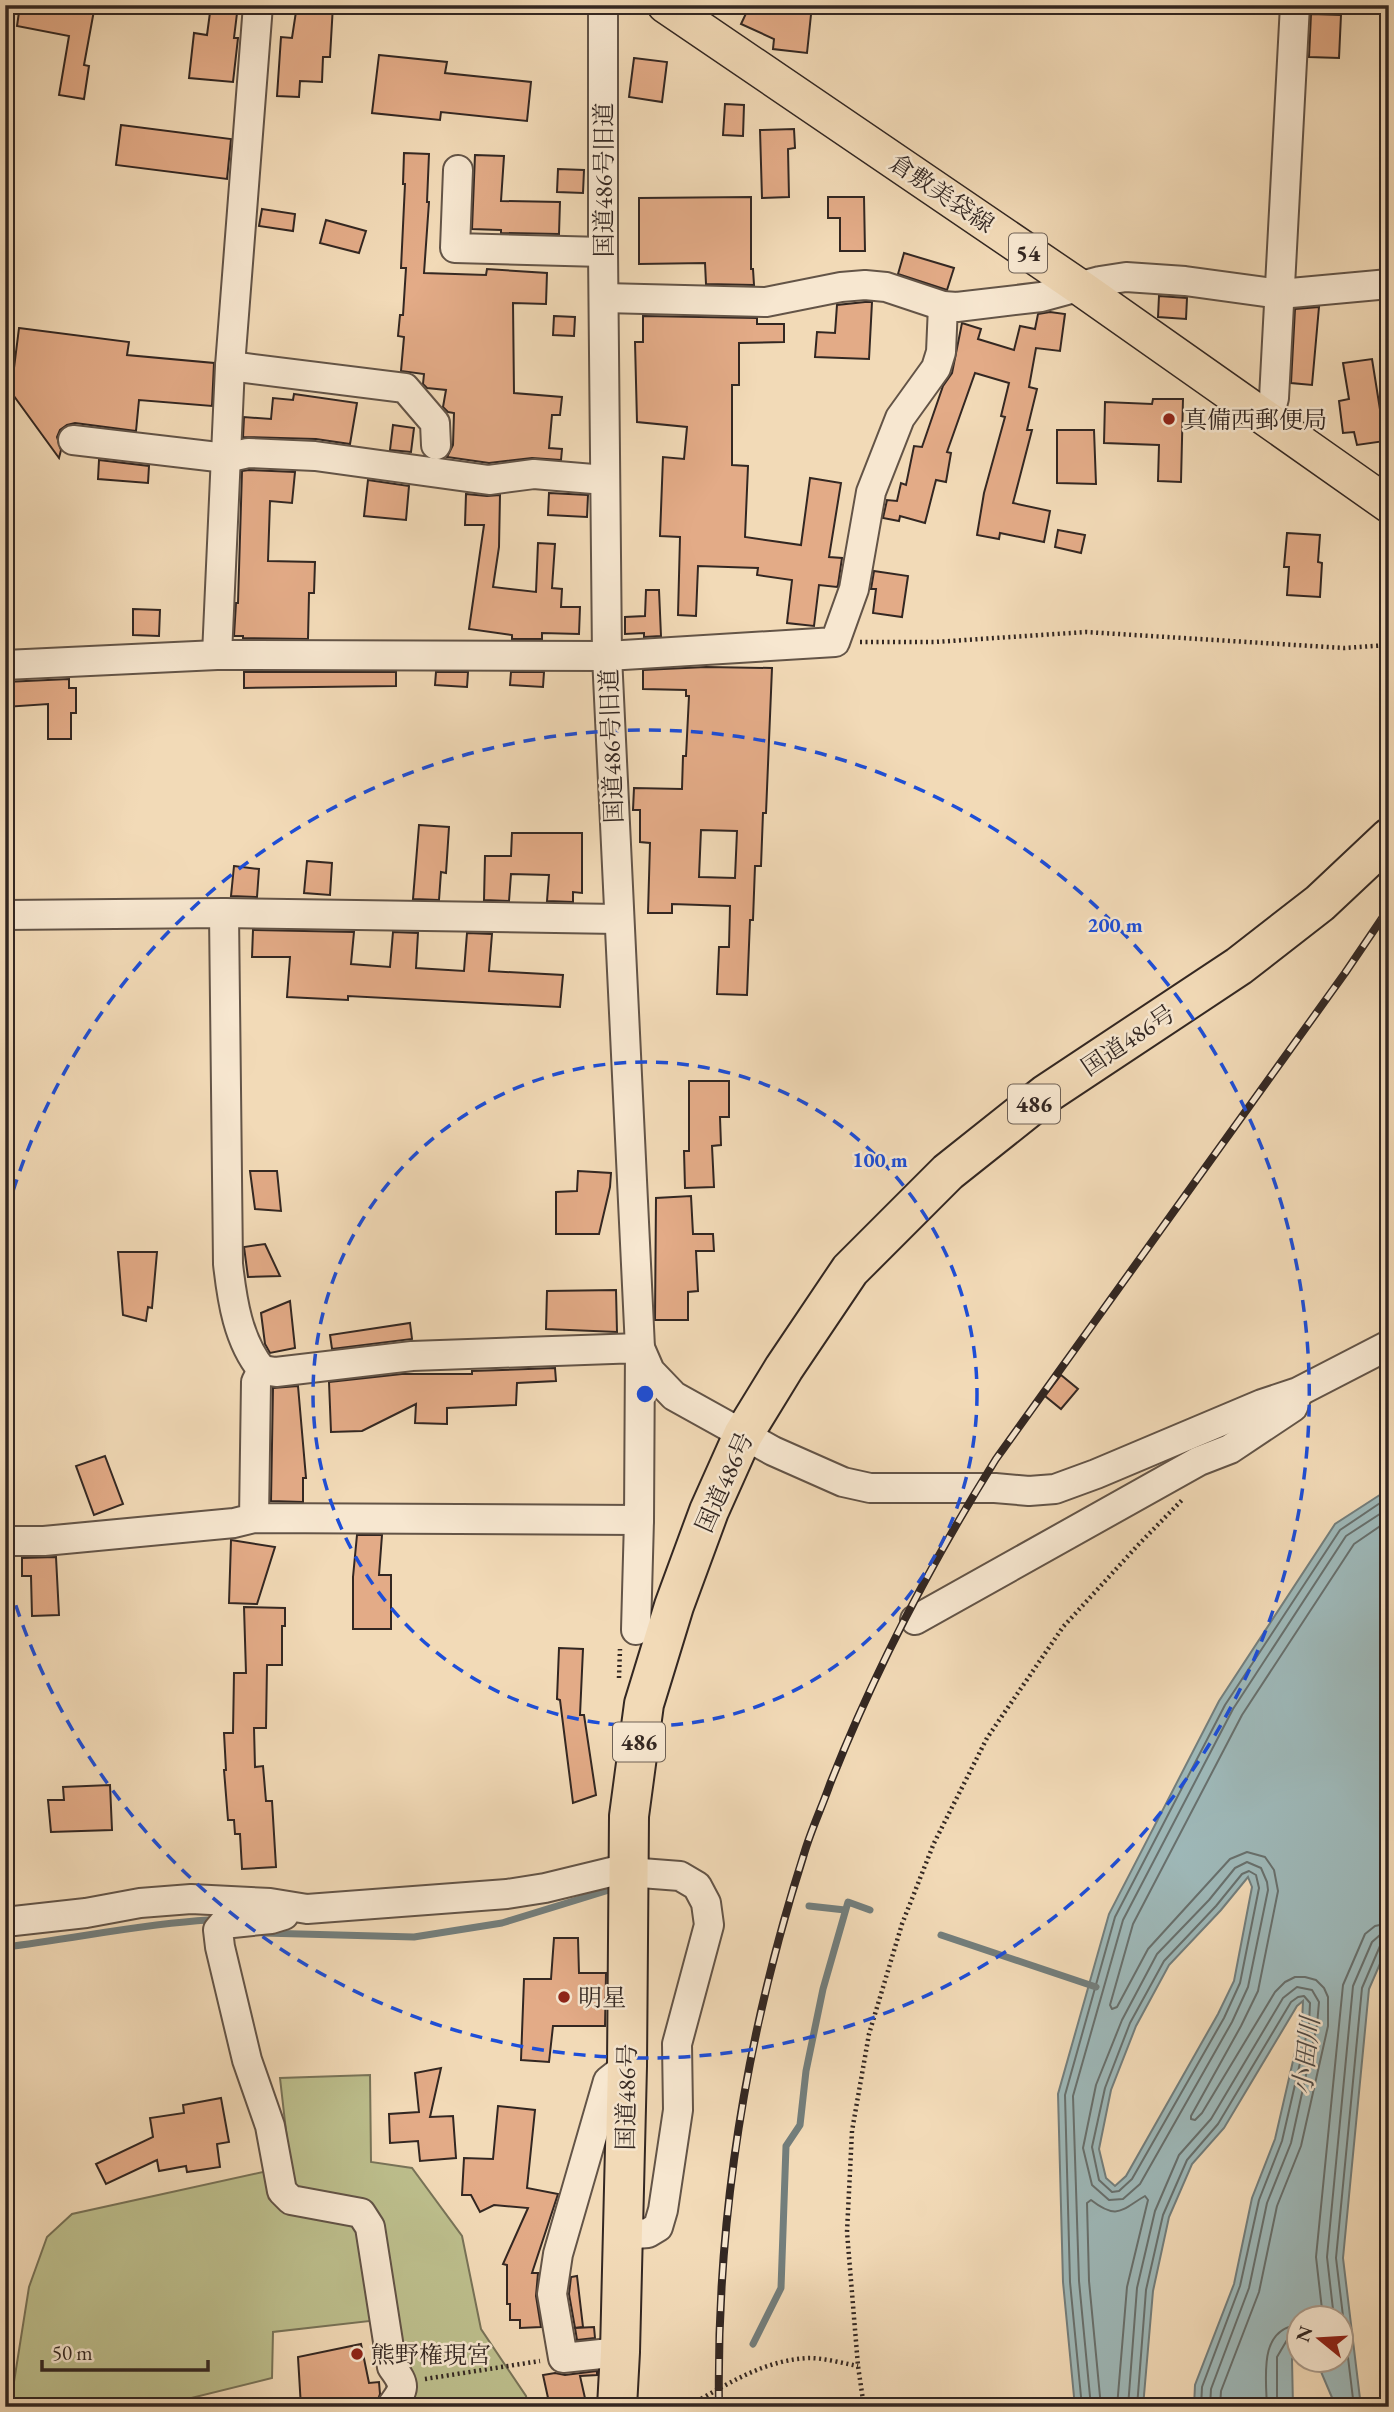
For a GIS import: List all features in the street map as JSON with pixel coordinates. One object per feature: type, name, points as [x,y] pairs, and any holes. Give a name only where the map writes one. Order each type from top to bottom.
[{"type":"highway","name":"国道486号","points":[[617,2407],[627,2066],[629,1816],[644,1703],[674,1606],[709,1511],[743,1435],[850,1270],[948,1172],[1046,1094],[1239,966],[1320,903],[1389,838]]},
{"type":"main road","name":"倉敷美袋線","points":[[665,5],[1078,286],[1389,505]]},
{"type":"street","points":[[217,655],[230,366],[258,5]]},
{"type":"street","name":"国道486号旧道","points":[[603,5],[607,656],[640,1348],[650,1371],[674,1396],[743,1435],[807,1467],[843,1482],[870,1488],[995,1488],[1029,1491],[1055,1489],[1262,1404],[1298,1392]]},
{"type":"street","points":[[1265,418],[1275,398],[1295,5]]},
{"type":"street","points":[[458,170],[455,248],[603,251]]},
{"type":"street","points":[[604,298],[766,302],[865,285],[886,287],[943,306],[957,307],[1041,297],[1078,286],[1126,278],[1280,294],[1389,284]]},
{"type":"street","points":[[5,665],[217,655],[607,656],[835,642],[854,589],[871,492],[900,418],[936,368],[942,352],[943,306]]},
{"type":"street","points":[[230,366],[405,388],[435,422],[436,445]]},
{"type":"street","points":[[73,440],[226,458],[248,453],[315,456],[489,480],[534,474],[605,480]]},
{"type":"street","points":[[224,913],[228,1264],[231,1292],[244,1341],[252,1358],[262,1370],[275,1371],[412,1356],[640,1348],[639,1520],[628,1633]]},
{"type":"street","points":[[5,915],[224,913],[618,919]]},
{"type":"street","points":[[915,1620],[1199,1461],[1230,1449],[1293,1407],[1298,1392],[1389,1345]]},
{"type":"street","points":[[254,1518],[256,1382],[262,1370]]},
{"type":"street","points":[[1209,1474],[1227,1460],[1230,1449]]},
{"type":"street","points":[[5,1541],[44,1541],[234,1523],[254,1518],[639,1520]]},
{"type":"street","points":[[397,2394],[370,2227],[361,2213],[291,2200],[282,2192],[270,2126],[247,2060],[220,1947],[221,1926],[271,1919],[307,1909],[507,1894],[570,1883],[615,1871],[628,1870],[680,1877],[696,1886],[706,1903],[709,1925],[677,2044],[678,2110],[663,2210],[658,2227],[648,2232],[623,2235]]},
{"type":"street","points":[[5,1923],[140,1903],[191,1899],[270,1903],[307,1909]]},
{"type":"street","points":[[620,2352],[563,2358],[552,2294],[558,2254],[608,2081],[627,2066]]},
{"type":"path","points":[[835,642],[935,642],[1086,632],[1344,648],[1389,645]]},
{"type":"path","points":[[864,2407],[846,2232],[852,2130],[869,2034],[902,1924],[934,1843],[987,1738],[1063,1627],[1139,1544],[1209,1474]]},
{"type":"path","points":[[619,1689],[628,1633]]},
{"type":"path","points":[[397,2394],[563,2358]]},
{"type":"path","points":[[687,2407],[740,2377],[780,2361],[812,2358],[858,2366]]},
{"type":"green space","points":[[370,2075],[371,2162],[412,2168],[462,2236],[481,2329],[526,2396],[528,2407],[389,2407],[378,2320],[273,2332],[272,2378],[183,2400],[183,2407],[10,2407],[29,2287],[47,2237],[72,2214],[290,2166],[280,2078]]},
{"type":"water","name":"小田川","points":[[1389,1489],[1389,1943],[1369,1989],[1343,2258],[1349,2304],[1286,2304],[1286,2374],[1292,2374],[1293,2407],[1194,2407],[1195,2385],[1234,2284],[1252,2198],[1275,2139],[1302,2022],[1303,2001],[1297,2006],[1224,2128],[1192,2164],[1169,2217],[1153,2291],[1143,2407],[1075,2407],[1063,2282],[1058,2094],[1109,1914],[1219,1701],[1335,1524]],"holes":[[[1248,1877],[1252,1887],[1234,1981],[1126,2176],[1115,2186],[1106,2178],[1099,2149],[1111,2090],[1136,2026],[1169,1965]]]},
{"type":"water","points":[[1356,2366],[1361,2407],[1336,2407],[1322,2374],[1356,2374]]},
{"type":"building","points":[[20,5],[95,5],[84,65],[89,66],[84,99],[59,95],[69,36],[17,26]]},
{"type":"building","points":[[211,5],[238,5],[234,38],[238,38],[233,82],[189,78],[194,33],[207,35]]},
{"type":"building","points":[[297,5],[333,5],[330,57],[323,57],[322,82],[300,81],[299,97],[277,96],[281,37],[292,38]]},
{"type":"building","points":[[750,5],[812,5],[807,53],[773,49],[774,39],[741,24]]},
{"type":"building","points":[[1311,14],[1341,15],[1339,58],[1309,57]]},
{"type":"building","points":[[379,55],[447,62],[445,73],[531,82],[527,121],[441,112],[440,120],[372,113]]},
{"type":"building","points":[[634,58],[667,62],[662,102],[629,97]]},
{"type":"building","points":[[725,104],[744,105],[743,136],[723,135]]},
{"type":"building","points":[[121,125],[231,139],[227,179],[116,165]]},
{"type":"building","points":[[794,129],[795,148],[788,149],[789,197],[762,198],[760,130]]},
{"type":"building","points":[[404,153],[429,154],[424,273],[486,275],[487,269],[547,273],[546,304],[513,303],[514,393],[562,397],[560,415],[552,415],[549,448],[562,449],[561,460],[532,458],[489,463],[447,457],[453,445],[454,413],[443,407],[446,390],[427,388],[423,384],[424,374],[401,371],[404,337],[398,336],[400,315],[403,315],[406,268],[401,268]]},
{"type":"building","points":[[475,155],[504,156],[501,201],[560,202],[559,234],[501,233],[501,230],[472,229]]},
{"type":"building","points":[[558,169],[584,170],[583,193],[557,192]]},
{"type":"building","points":[[751,197],[751,269],[754,285],[706,284],[705,263],[639,264],[639,198]]},
{"type":"building","points":[[828,197],[864,197],[865,251],[840,251],[840,218],[828,218]]},
{"type":"building","points":[[262,209],[295,214],[293,231],[259,226]]},
{"type":"building","points":[[326,220],[366,231],[359,253],[320,243]]},
{"type":"building","points":[[904,253],[954,268],[947,290],[898,274]]},
{"type":"building","points":[[1159,296],[1187,298],[1186,319],[1158,317]]},
{"type":"building","points":[[872,302],[869,359],[815,357],[817,332],[835,333],[837,305]]},
{"type":"building","points":[[1319,307],[1312,385],[1291,383],[1295,309]]},
{"type":"building","points":[[1038,314],[1065,314],[1060,351],[1036,348],[1029,387],[1037,389],[1027,430],[1032,430],[1013,503],[1050,511],[1044,542],[1000,533],[999,539],[977,535],[984,493],[1005,417],[1001,416],[1009,383],[975,373],[947,452],[951,453],[946,482],[936,480],[925,523],[900,516],[899,521],[883,518],[887,500],[897,501],[901,483],[906,485],[914,446],[922,447],[943,386],[952,373],[962,323],[981,329],[978,339],[1014,350],[1020,326],[1035,329]]},
{"type":"building","points":[[554,316],[575,317],[574,336],[553,335]]},
{"type":"building","points":[[643,316],[757,318],[757,324],[784,324],[784,342],[739,343],[739,385],[732,385],[732,465],[748,466],[745,537],[801,545],[810,478],[841,483],[829,557],[842,558],[838,585],[819,585],[814,626],[787,623],[792,580],[757,575],[758,568],[698,566],[696,616],[678,615],[680,537],[660,536],[663,457],[684,459],[687,427],[637,422],[635,342],[643,342]]},
{"type":"building","points":[[19,328],[129,342],[127,355],[214,363],[212,406],[139,400],[136,431],[75,423],[67,425],[60,430],[57,437],[61,450],[59,458],[11,392]]},
{"type":"building","points":[[1372,359],[1385,441],[1357,445],[1354,432],[1343,433],[1339,401],[1349,399],[1343,363]]},
{"type":"building","points":[[294,394],[357,403],[350,444],[316,439],[243,437],[244,417],[271,419],[273,398],[293,400]]},
{"type":"building","points":[[1153,399],[1183,399],[1181,482],[1158,481],[1159,445],[1104,443],[1105,402],[1152,404]]},
{"type":"building","points":[[393,425],[414,428],[411,452],[390,450]]},
{"type":"building","points":[[1057,430],[1094,430],[1096,484],[1057,483]]},
{"type":"building","points":[[99,460],[149,466],[148,483],[98,479]]},
{"type":"building","points":[[242,471],[295,472],[292,503],[270,501],[268,561],[315,562],[314,593],[309,593],[308,639],[234,636],[238,603]]},
{"type":"building","points":[[368,480],[409,486],[406,520],[364,516]]},
{"type":"building","points":[[549,493],[588,495],[587,517],[548,515]]},
{"type":"building","points":[[466,494],[500,495],[499,547],[493,587],[536,592],[538,543],[555,544],[552,588],[562,589],[561,607],[580,607],[579,634],[542,633],[542,639],[512,639],[512,635],[469,629],[484,525],[465,525]]},
{"type":"building","points":[[1058,530],[1085,535],[1081,553],[1055,547]]},
{"type":"building","points":[[1287,533],[1320,535],[1320,597],[1287,595],[1289,567],[1284,567]]},
{"type":"building","points":[[874,571],[908,576],[902,617],[873,613],[876,589],[871,589]]},
{"type":"building","points":[[646,590],[659,590],[661,636],[625,634],[625,617],[645,616]]},
{"type":"building","points":[[133,609],[160,610],[159,636],[133,635]]},
{"type":"building","points":[[772,668],[766,813],[763,813],[761,866],[755,866],[747,995],[717,994],[719,947],[729,947],[730,906],[672,904],[672,913],[648,913],[650,843],[640,842],[640,810],[633,810],[634,788],[682,789],[689,696],[686,696],[686,690],[643,689],[643,670]],"holes":[[[701,830],[737,831],[735,878],[699,877]]]},
{"type":"building","points":[[244,672],[396,672],[396,686],[244,688]]},
{"type":"building","points":[[436,672],[468,672],[467,687],[435,685]]},
{"type":"building","points":[[511,672],[544,672],[543,687],[510,685]]},
{"type":"building","points":[[69,679],[69,688],[76,688],[76,713],[71,713],[71,739],[48,739],[48,704],[5,707],[5,682]]},
{"type":"building","points":[[419,825],[449,827],[446,873],[441,872],[439,900],[413,899]]},
{"type":"building","points":[[512,833],[582,833],[582,893],[573,892],[573,902],[547,901],[549,875],[511,874],[509,901],[484,900],[485,856],[511,856]]},
{"type":"building","points":[[307,861],[332,863],[330,895],[304,893]]},
{"type":"building","points":[[234,866],[259,869],[257,897],[231,896]]},
{"type":"building","points":[[253,930],[354,932],[351,964],[390,967],[393,932],[418,933],[416,968],[464,971],[467,933],[492,934],[489,971],[563,975],[560,1007],[348,996],[348,1000],[287,997],[290,957],[252,957]]},
{"type":"building","points":[[689,1081],[729,1081],[729,1117],[720,1117],[721,1145],[712,1146],[714,1187],[685,1188],[684,1151],[689,1151]]},
{"type":"building","points":[[250,1171],[277,1171],[281,1211],[255,1209]]},
{"type":"building","points":[[578,1171],[611,1173],[599,1234],[556,1234],[556,1192],[577,1191]]},
{"type":"building","points":[[691,1196],[693,1234],[713,1234],[714,1251],[696,1251],[698,1291],[688,1292],[688,1320],[655,1320],[656,1198]]},
{"type":"building","points":[[265,1244],[280,1276],[248,1277],[244,1247]]},
{"type":"building","points":[[118,1252],[157,1252],[152,1308],[148,1307],[146,1321],[123,1315]]},
{"type":"building","points":[[616,1290],[617,1332],[546,1329],[547,1291]]},
{"type":"building","points":[[290,1301],[295,1348],[270,1353],[265,1344],[261,1313]]},
{"type":"building","points":[[410,1323],[412,1339],[332,1349],[330,1335]]},
{"type":"building","points":[[555,1368],[556,1381],[517,1383],[516,1405],[447,1408],[447,1424],[415,1423],[416,1404],[362,1431],[331,1432],[329,1382],[402,1374],[472,1374],[472,1371]]},
{"type":"building","points":[[1061,1375],[1078,1389],[1061,1409],[1045,1396]]},
{"type":"building","points":[[298,1386],[306,1478],[303,1478],[303,1502],[271,1501],[273,1388]]},
{"type":"building","points":[[105,1456],[123,1504],[94,1515],[76,1466]]},
{"type":"building","points":[[357,1535],[382,1535],[379,1575],[391,1575],[391,1629],[353,1629],[353,1577]]},
{"type":"building","points":[[231,1540],[275,1547],[257,1604],[229,1603]]},
{"type":"building","points":[[56,1557],[59,1615],[32,1616],[31,1576],[22,1576],[22,1558]]},
{"type":"building","points":[[244,1607],[285,1608],[285,1626],[282,1626],[282,1665],[267,1665],[266,1728],[254,1728],[255,1767],[263,1766],[266,1801],[272,1801],[276,1867],[242,1869],[240,1834],[235,1834],[234,1820],[228,1820],[224,1733],[233,1733],[234,1673],[246,1673]]},
{"type":"building","points":[[559,1648],[583,1649],[580,1715],[584,1715],[596,1795],[573,1803],[560,1700],[557,1699]]},
{"type":"building","points":[[110,1785],[112,1830],[51,1832],[48,1800],[64,1800],[63,1787]]},
{"type":"building","points":[[554,1938],[578,1938],[579,1973],[606,1973],[605,2026],[553,2026],[549,2062],[521,2060],[524,1979],[551,1979]]},
{"type":"building","points":[[441,2068],[430,2117],[453,2116],[456,2158],[420,2161],[418,2141],[390,2143],[389,2114],[419,2112],[415,2073]]},
{"type":"building","points":[[221,2098],[229,2142],[217,2144],[220,2167],[187,2172],[186,2166],[159,2171],[157,2160],[106,2184],[96,2164],[153,2137],[150,2118],[184,2113],[183,2105]]},
{"type":"building","points":[[498,2106],[535,2110],[527,2188],[558,2194],[532,2273],[538,2273],[536,2296],[541,2327],[520,2328],[520,2320],[510,2320],[510,2304],[507,2304],[507,2265],[503,2264],[528,2208],[494,2205],[480,2212],[471,2195],[462,2195],[464,2158],[493,2159]]},
{"type":"building","points":[[577,2276],[583,2327],[575,2328],[569,2294],[571,2277]]},
{"type":"building","points":[[594,2327],[595,2338],[577,2340],[575,2328]]},
{"type":"building","points":[[361,2344],[369,2383],[379,2382],[380,2394],[375,2407],[301,2407],[298,2357]]},
{"type":"building","points":[[597,2371],[597,2375],[580,2376],[587,2407],[550,2407],[543,2375]]},
{"type":"waterway","points":[[263,1933],[414,1937],[502,1923],[609,1890]]},
{"type":"waterway","points":[[753,2344],[781,2288],[786,2146],[800,2125],[806,2071],[823,1989],[848,1902],[870,1910]]},
{"type":"waterway","points":[[809,1906],[845,1910]]},
{"type":"waterway","points":[[5,1947],[157,1925],[208,1920],[215,1923]]},
{"type":"waterway","points":[[941,1935],[1096,1987]]},
{"type":"railway","points":[[719,2407],[723,2267],[739,2127],[751,2058],[766,1989],[807,1845],[847,1742],[885,1658],[927,1577],[996,1459],[1389,908]]},
{"type":"place","name":"真備西郵便局","points":[[1169,419]]},
{"type":"place","name":"明星","points":[[564,1997]]},
{"type":"place","name":"熊野権現宮","points":[[357,2354]]}]
